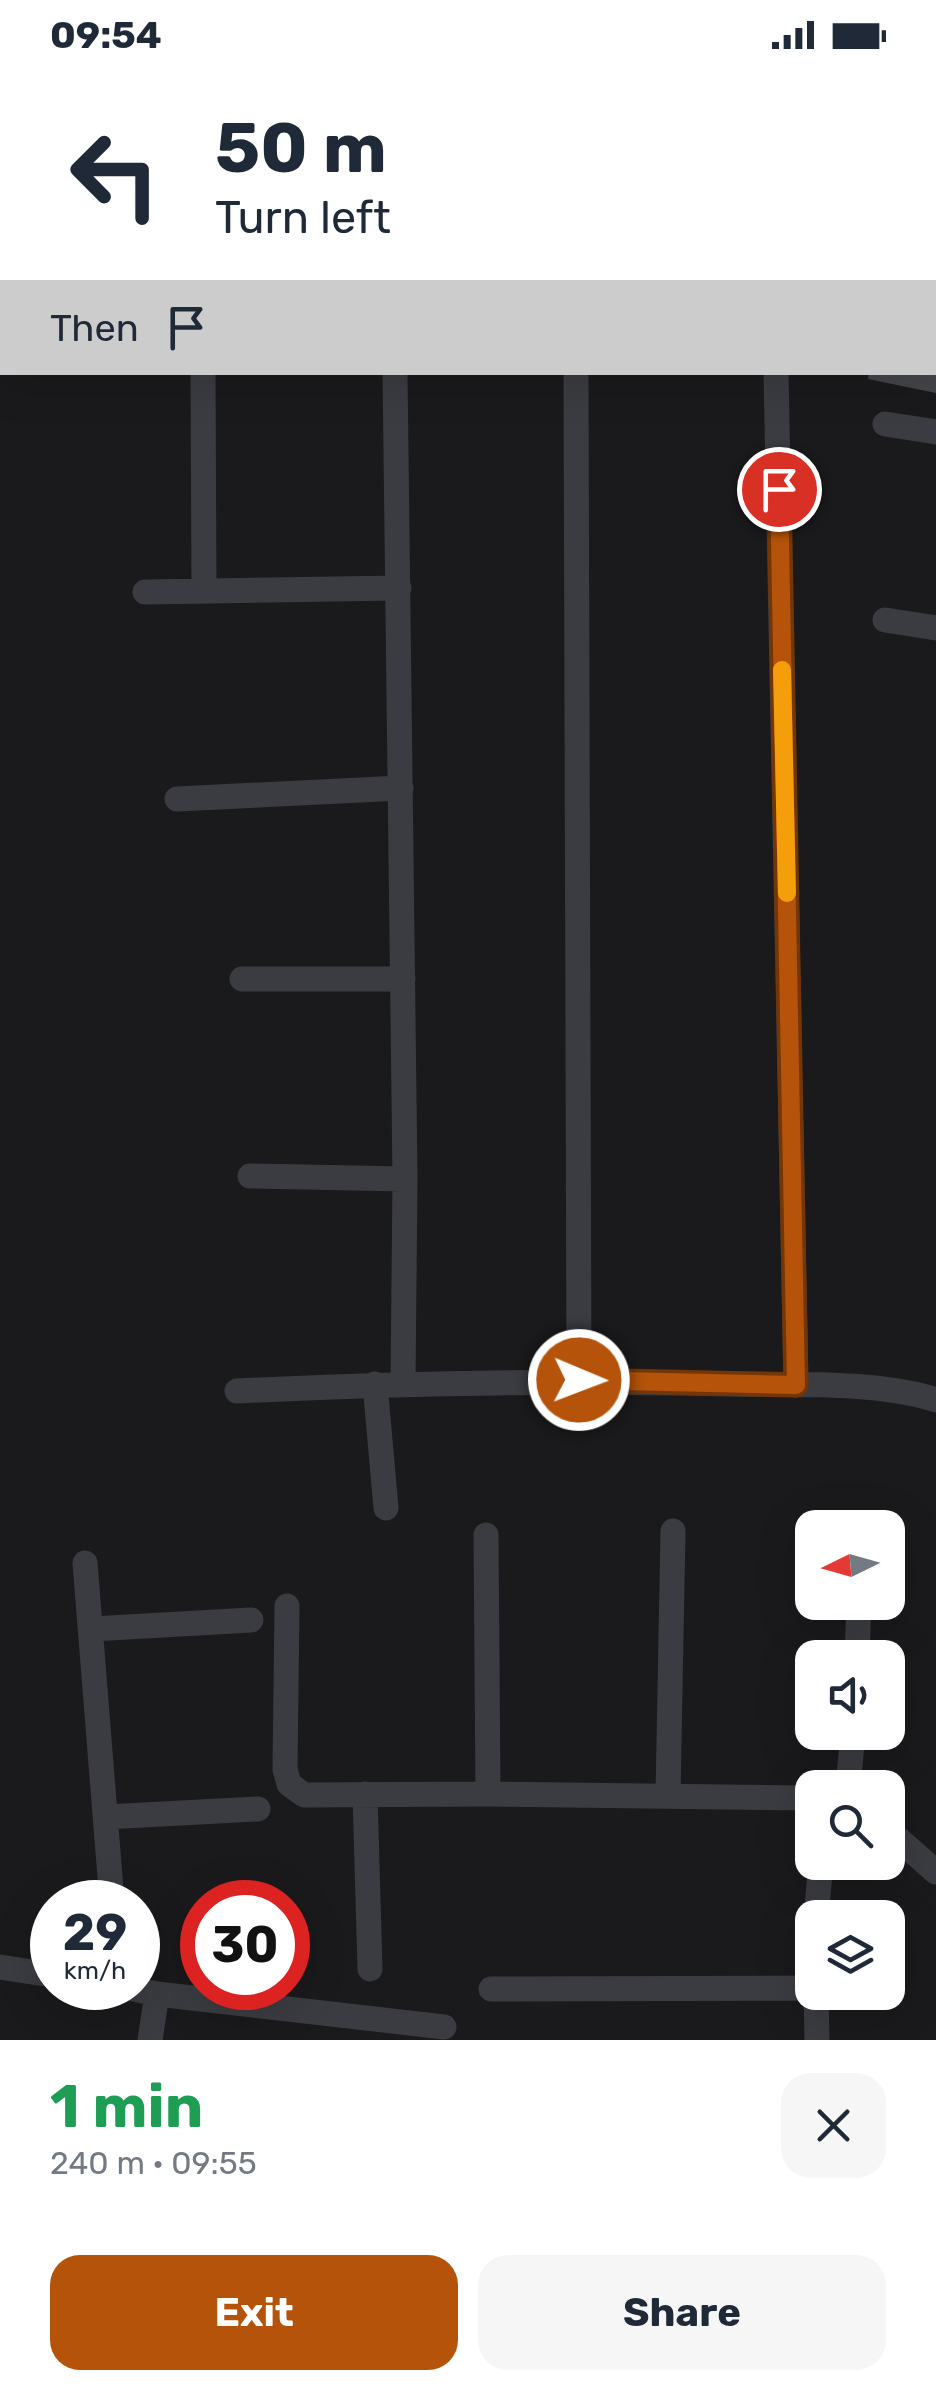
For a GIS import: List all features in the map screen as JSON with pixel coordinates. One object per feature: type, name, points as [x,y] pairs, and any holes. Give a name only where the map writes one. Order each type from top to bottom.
[{"type":"street","points":[[202,375],[204,591]]},
{"type":"street","points":[[396,375],[405,1179],[403,1382]]},
{"type":"street","points":[[576,375],[579,1380]]},
{"type":"street","points":[[776,375],[796,1385]]},
{"type":"street","points":[[885,424],[936,432]]},
{"type":"street","points":[[145,592],[399,588]]},
{"type":"street","points":[[885,620],[936,628]]},
{"type":"street","points":[[176,799],[401,788]]},
{"type":"street","points":[[242,979],[403,978]]},
{"type":"street","points":[[250,1176],[405,1179]]},
{"type":"street","points":[[237,1392],[403,1382],[579,1380],[796,1385],[897,1391],[936,1400]]},
{"type":"street","points":[[376,1384],[386,1508]]},
{"type":"street","points":[[668,1795],[672,1531]]},
{"type":"street","points":[[486,1535],[488,1794]]},
{"type":"street","points":[[85,1563],[110,1880]]},
{"type":"street","points":[[287,1606],[285,1769],[289,1784],[304,1795],[795,1798]]},
{"type":"street","points":[[92,1629],[251,1620]]},
{"type":"street","points":[[365,1794],[370,1969]]},
{"type":"street","points":[[106,1817],[258,1809]]},
{"type":"street","points":[[905,1845],[936,1872]]},
{"type":"street","points":[[0,1968],[30,1972]]},
{"type":"street","points":[[491,1989],[795,1990]]},
{"type":"street","points":[[160,1994],[444,2027]]},
{"type":"street","points":[[150,2040],[154,2010]]},
{"type":"street","points":[[816,2010],[818,2040]]},
{"type":"building","points":[[869,375],[936,375],[936,393],[868,379]]},
{"type":"slow traffic","points":[[782,670],[787,893]]},
{"type":"route","points":[[579,1380],[796,1385],[779,489]]}]
